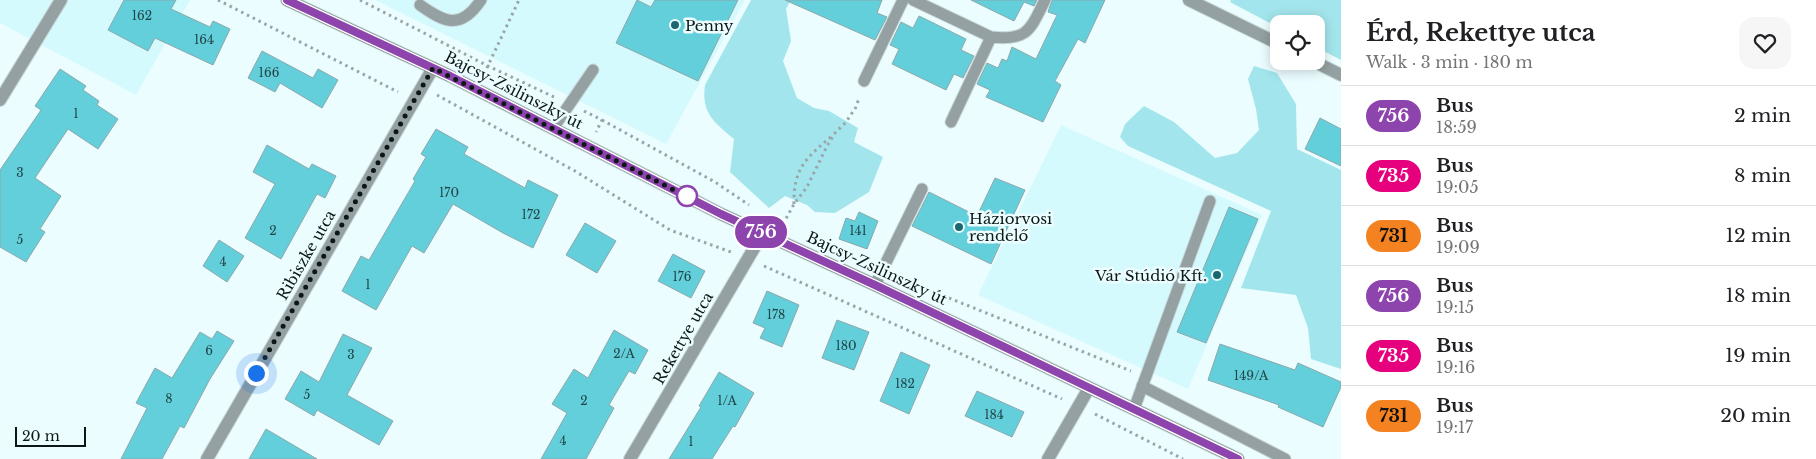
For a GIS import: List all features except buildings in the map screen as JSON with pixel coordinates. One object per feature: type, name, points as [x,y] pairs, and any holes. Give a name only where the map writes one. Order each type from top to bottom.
[{"type":"main road","name":"Bajcsy-Zsilinszky út","points":[[287,0],[476,89],[721,214],[875,285],[1238,459]]},
{"type":"street","points":[[0,100],[62,0]]},
{"type":"street","points":[[1189,0],[1270,40]]},
{"type":"street","points":[[1325,67],[1341,75]]},
{"type":"street","name":"Ribiszke utca","points":[[207,459],[433,68]]},
{"type":"street","name":"Rekettye utca","points":[[630,459],[763,232]]},
{"type":"street","points":[[1048,459],[1089,388]]},
{"type":"lane","points":[[420,5],[438,18],[449,21],[461,19],[473,12],[481,0]]},
{"type":"lane","points":[[864,81],[903,0]]},
{"type":"lane","points":[[912,0],[991,37],[1013,38],[1024,34],[1032,27],[1045,0]]},
{"type":"lane","points":[[951,122],[991,37]]},
{"type":"lane","points":[[554,128],[593,70]]},
{"type":"lane","points":[[875,285],[922,189]]},
{"type":"lane","points":[[1134,409],[1210,201]]},
{"type":"lane","points":[[1144,382],[1285,459]]},
{"type":"path","points":[[218,0],[398,92],[422,87],[574,172],[670,230],[748,259],[1079,406],[1183,459]]},
{"type":"path","points":[[360,0],[488,66],[602,120],[715,182],[752,207]]},
{"type":"path","points":[[476,89],[519,0]]},
{"type":"path","points":[[794,204],[794,186],[801,168],[811,154],[846,122],[856,106],[864,81]]},
{"type":"path","points":[[574,172],[602,120]]},
{"type":"path","points":[[774,222],[782,227],[794,204],[807,187],[835,133]]},
{"type":"path","points":[[940,295],[1144,382]]},
{"type":"shaded area","points":[[0,0],[190,0],[136,95],[0,23]]},
{"type":"shaded area","points":[[375,0],[745,0],[666,144]]},
{"type":"shaded area","points":[[751,0],[791,0],[786,9],[791,41],[783,61],[797,98],[814,108],[829,111],[858,128],[854,142],[883,157],[869,192],[835,213],[815,212],[807,205],[785,196],[769,208],[730,172],[734,139],[710,116],[705,103],[705,85]]},
{"type":"shaded area","points":[[1231,0],[1341,0],[1341,60],[1325,52],[1325,15],[1270,15],[1270,23],[1230,2]]},
{"type":"shaded area","points":[[1254,66],[1277,73],[1296,104],[1297,149],[1341,170],[1341,369],[1311,359],[1308,328],[1296,295],[1241,288],[1271,211],[1128,146],[1120,137],[1125,124],[1144,106],[1174,122],[1215,158],[1237,153],[1259,130],[1248,79]]},
{"type":"shaded area","points":[[1061,125],[1262,215],[1188,389],[978,295]]},
{"type":"bus line","name":"756","points":[[287,0],[450,76],[721,214],[875,285],[1238,459]]},
{"type":"place","name":"Penny","points":[[675,25]]},
{"type":"place","name":"Háziorvosi rendelő","points":[[959,227]]},
{"type":"place","name":"Vár Stúdió Kft.","points":[[1217,275]]},
{"type":"route","points":[[256,373],[433,68],[690,198],[687,196]]}]
